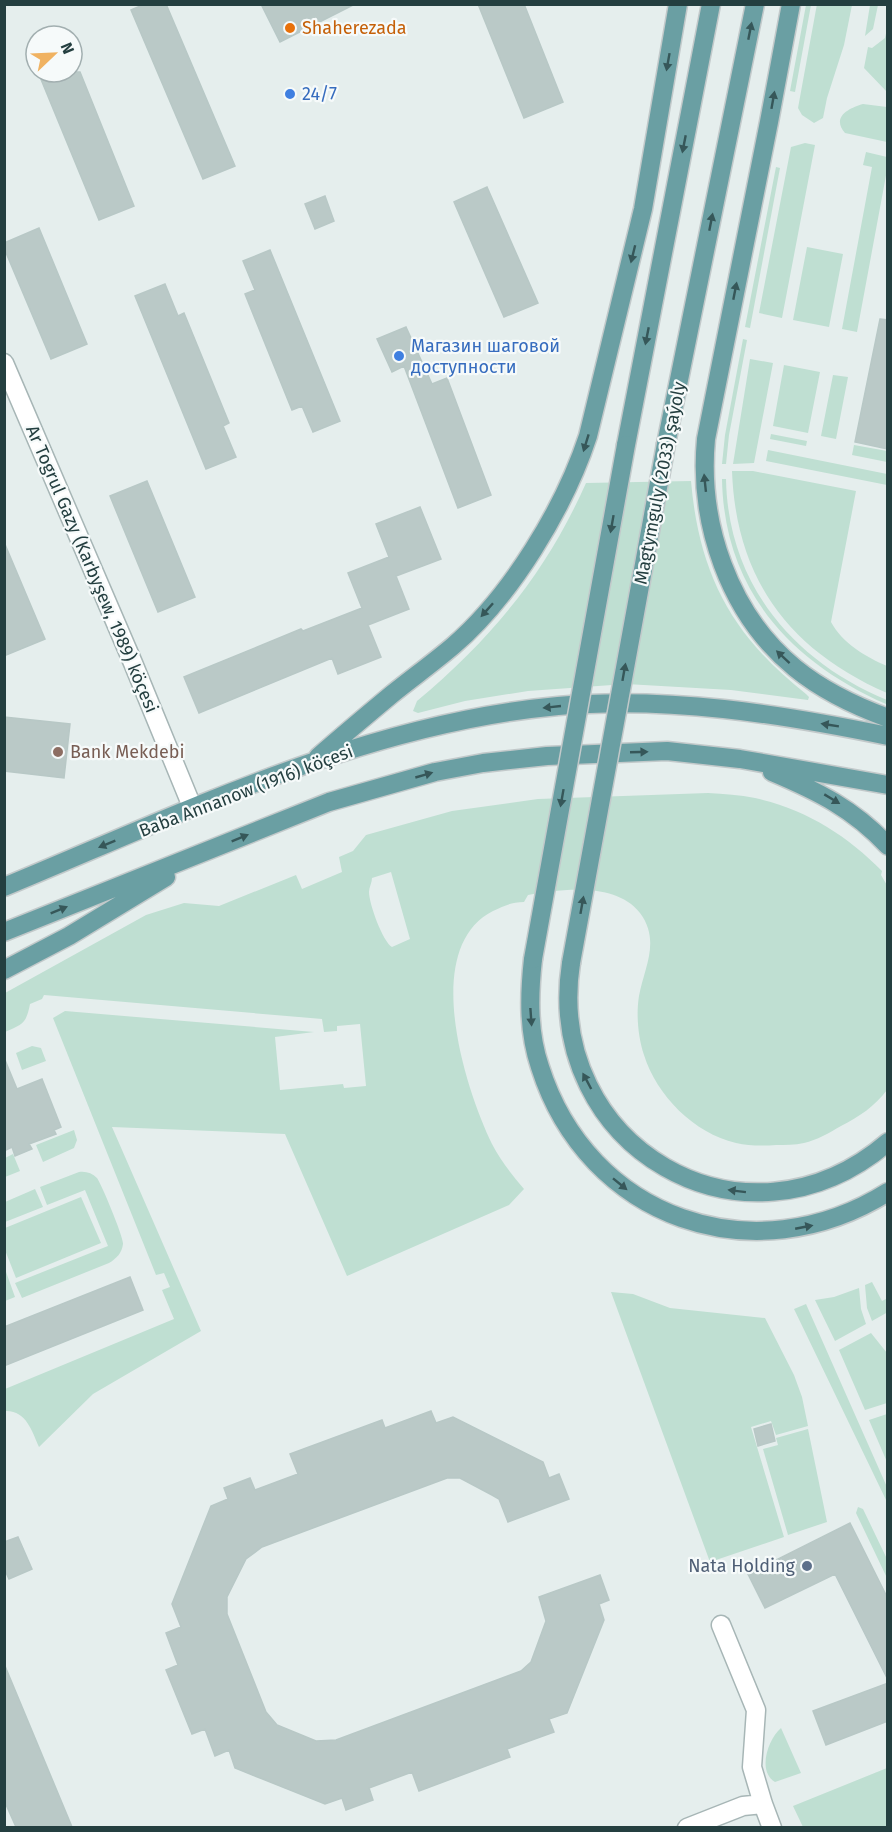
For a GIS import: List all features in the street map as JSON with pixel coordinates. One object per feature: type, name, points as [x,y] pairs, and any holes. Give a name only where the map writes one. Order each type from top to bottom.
[{"type":"main road","points":[[313,761],[454,645],[491,606],[526,562],[577,469],[588,436],[644,209],[678,4]]},
{"type":"main road","points":[[711,4],[626,446],[533,958],[530,986],[533,1041],[548,1089],[572,1134],[598,1164],[629,1191],[656,1207],[687,1220],[724,1229],[763,1232],[818,1224],[857,1209],[888,1192]]},
{"type":"main road","name":"Magtymguly (2033) şaýoly","points":[[755,4],[666,444],[571,963],[568,1013],[576,1055],[583,1074],[604,1111],[620,1131],[654,1161],[675,1174],[696,1182],[739,1192],[760,1193],[795,1189],[830,1179],[868,1158],[888,1142]]},
{"type":"main road","points":[[790,4],[706,439],[703,463],[706,493],[712,528],[724,568],[745,611],[760,632],[796,669],[824,688],[864,709],[888,718]]},
{"type":"main road","name":"Baba Annanow (1916) köçesi","points":[[4,887],[313,761],[423,729],[463,720],[561,706],[624,704],[694,707],[755,713],[888,736]]},
{"type":"main road","points":[[4,932],[329,802],[435,772],[483,763],[547,756],[667,751],[740,759],[888,785]]},
{"type":"main road","points":[[740,759],[814,789],[839,803],[888,846]]},
{"type":"main road","points":[[4,970],[69,936],[207,851]]},
{"type":"street","name":"Ar Togrul Gazy (Karbyşew, 1989) köçesi","points":[[4,363],[193,809]]},
{"type":"street","points":[[721,1625],[756,1710],[752,1767],[772,1827]]},
{"type":"street","points":[[687,1827],[743,1806],[763,1804]]},
{"type":"green space","points":[[817,4],[852,5],[844,45],[823,118],[814,123],[802,115],[798,108]]},
{"type":"green space","points":[[806,5],[811,5],[795,92],[790,91]]},
{"type":"green space","points":[[870,5],[878,5],[873,29],[865,36]]},
{"type":"green space","points":[[887,29],[887,92],[864,68],[868,47],[872,48],[885,38]]},
{"type":"green space","points":[[863,104],[887,107],[887,142],[845,133],[841,127],[840,122],[844,114]]},
{"type":"green space","points":[[805,143],[815,145],[782,318],[759,313],[791,147]]},
{"type":"green space","points":[[866,152],[887,157],[887,170],[857,332],[842,329],[872,167],[863,165]]},
{"type":"green space","points":[[776,167],[780,168],[750,328],[745,327]]},
{"type":"green space","points":[[807,247],[843,254],[829,327],[793,320]]},
{"type":"green space","points":[[743,339],[747,340],[729,435],[726,464],[722,464],[725,435]]},
{"type":"green space","points":[[750,359],[773,363],[754,463],[733,464]]},
{"type":"green space","points":[[784,365],[820,372],[808,433],[773,426]]},
{"type":"green space","points":[[833,375],[848,377],[836,439],[821,436]]},
{"type":"green space","points":[[771,434],[807,441],[806,446],[770,439]]},
{"type":"green space","points":[[854,445],[887,451],[887,462],[852,455]]},
{"type":"green space","points":[[768,450],[887,474],[887,485],[766,461]]},
{"type":"green space","points":[[732,471],[753,471],[856,491],[831,622],[841,636],[855,648],[887,666],[887,693],[852,676],[822,655],[796,632],[774,606],[757,577],[744,545],[736,510]]},
{"type":"green space","points":[[722,479],[726,479],[730,517],[739,552],[753,585],[772,614],[795,641],[822,664],[853,684],[887,700],[886,704],[851,686],[820,666],[792,643],[768,617],[749,587],[735,555],[726,518]]},
{"type":"green space","points":[[691,481],[702,545],[711,574],[724,601],[739,626],[758,649],[809,697],[808,700],[731,690],[626,684],[528,691],[465,701],[418,713],[413,711],[417,701],[469,653],[515,602],[553,546],[586,483]]},
{"type":"green space","points":[[708,793],[744,796],[773,803],[808,816],[840,835],[869,858],[882,871],[881,875],[888,887],[887,1090],[860,1115],[823,1136],[804,1143],[746,1145],[706,1131],[679,1111],[668,1098],[658,1085],[644,1055],[639,1033],[638,1010],[650,944],[646,923],[640,913],[630,903],[603,892],[572,890],[528,895],[524,902],[493,911],[471,929],[458,955],[453,986],[455,1020],[470,1089],[492,1144],[524,1189],[509,1205],[347,1276],[285,1134],[112,1127],[201,1331],[93,1394],[39,1447],[31,1428],[23,1418],[18,1414],[5,1411],[5,1389],[174,1319],[162,1290],[170,1287],[164,1273],[156,1275],[53,1018],[65,1011],[314,1032],[275,1037],[280,1090],[343,1084],[344,1088],[366,1086],[360,1024],[337,1026],[337,1031],[324,1032],[322,1019],[44,995],[42,999],[30,1004],[23,1023],[5,1032],[5,993],[146,915],[184,903],[219,906],[296,875],[302,889],[342,872],[339,857],[353,851],[366,835],[452,811],[538,799]],"holes":[[[391,872],[410,939],[392,947],[388,944],[371,905],[369,890],[372,878]]]},
{"type":"green space","points":[[32,1046],[41,1048],[46,1061],[22,1070],[16,1053]]},
{"type":"green space","points":[[74,1130],[77,1140],[74,1148],[43,1162],[36,1145]]},
{"type":"green space","points":[[13,1154],[20,1171],[5,1177],[5,1158]]},
{"type":"green space","points":[[79,1172],[91,1174],[97,1178],[120,1232],[123,1244],[121,1250],[109,1263],[22,1298],[15,1283],[108,1246],[85,1190],[47,1205],[40,1187]]},
{"type":"green space","points":[[35,1189],[43,1207],[5,1222],[5,1202]]},
{"type":"green space","points":[[81,1197],[101,1243],[16,1278],[5,1250],[5,1228]]},
{"type":"green space","points":[[5,1269],[15,1297],[4,1301]]},
{"type":"green space","points":[[872,1282],[882,1301],[886,1299],[888,1312],[872,1321],[867,1308],[865,1285]]},
{"type":"green space","points":[[859,1288],[861,1309],[866,1324],[835,1341],[815,1300],[834,1297]]},
{"type":"green space","points":[[611,1292],[633,1294],[670,1308],[765,1318],[794,1375],[802,1397],[808,1426],[776,1435],[771,1421],[751,1427],[784,1537],[710,1562]]},
{"type":"green space","points":[[806,1304],[887,1487],[887,1502],[794,1309]]},
{"type":"green space","points":[[871,1333],[887,1353],[887,1403],[865,1410],[839,1350]]},
{"type":"green space","points":[[888,1414],[887,1462],[869,1420]]},
{"type":"green space","points":[[808,1429],[827,1522],[788,1535],[763,1449],[778,1445],[776,1438]]},
{"type":"green space","points":[[858,1507],[863,1509],[887,1559],[887,1578],[856,1513]]},
{"type":"green space","points":[[781,1728],[801,1773],[775,1782],[767,1770],[766,1755],[772,1740]]},
{"type":"green space","points":[[887,1768],[887,1827],[803,1827],[793,1806]]},
{"type":"building","points":[[145,4],[166,4],[235,166],[203,179],[131,10]]},
{"type":"building","name":"Shaherezada","points":[[261,4],[355,4],[280,42]]},
{"type":"building","points":[[478,4],[524,4],[563,102],[524,118]]},
{"type":"building","points":[[84,82],[134,206],[99,220],[43,84],[84,84]]},
{"type":"building","points":[[487,187],[538,303],[504,317],[454,202]]},
{"type":"building","points":[[325,196],[334,221],[315,229],[305,204]]},
{"type":"building","points":[[39,228],[87,344],[51,359],[4,248],[4,243]]},
{"type":"building","points":[[270,250],[340,421],[313,432],[302,406],[292,410],[245,294],[255,290],[243,261]]},
{"type":"building","points":[[165,284],[178,316],[184,313],[229,423],[223,426],[236,457],[206,469],[135,296]]},
{"type":"building","points":[[880,319],[888,320],[888,449],[855,442]]},
{"type":"building","points":[[406,327],[432,384],[447,378],[491,495],[458,508],[404,366],[392,372],[377,339]]},
{"type":"building","points":[[147,481],[195,597],[158,612],[110,496]]},
{"type":"building","points":[[420,507],[441,559],[396,576],[409,609],[368,625],[381,657],[338,674],[332,658],[199,713],[184,677],[301,629],[303,631],[362,608],[348,573],[389,557],[376,524]]},
{"type":"building","points":[[4,542],[45,639],[4,656]]},
{"type":"building","points":[[4,717],[70,724],[64,778],[4,771]]},
{"type":"building","points":[[5,1060],[17,1089],[42,1079],[61,1127],[54,1130],[56,1134],[29,1144],[32,1149],[15,1156],[12,1147],[4,1151]]},
{"type":"building","points":[[130,1277],[143,1310],[4,1366],[4,1327]]},
{"type":"building","points":[[431,1411],[436,1423],[453,1417],[543,1462],[549,1478],[559,1474],[569,1499],[508,1522],[499,1499],[460,1478],[447,1478],[262,1547],[246,1559],[227,1597],[227,1614],[266,1712],[277,1725],[316,1741],[336,1740],[521,1671],[531,1662],[546,1621],[539,1597],[600,1575],[609,1600],[599,1604],[604,1620],[567,1713],[549,1719],[554,1732],[507,1749],[510,1757],[419,1791],[412,1772],[369,1788],[373,1800],[346,1810],[342,1798],[325,1804],[235,1768],[229,1750],[215,1756],[205,1729],[192,1734],[166,1670],[178,1665],[166,1633],[181,1627],[172,1604],[211,1506],[228,1499],[224,1488],[250,1478],[255,1490],[298,1474],[290,1454],[382,1420],[385,1428]]},
{"type":"building","points":[[771,1424],[775,1441],[758,1446],[754,1429]]},
{"type":"building","points":[[850,1523],[888,1599],[888,1680],[835,1574],[765,1608],[748,1574]]},
{"type":"building","points":[[18,1537],[32,1569],[9,1579],[4,1568],[4,1542]]},
{"type":"building","points":[[5,1666],[72,1827],[16,1827],[4,1800]]},
{"type":"building","points":[[888,1683],[888,1721],[826,1745],[813,1711]]},
{"type":"place","name":"Shaherezada","points":[[290,28]]},
{"type":"place","name":"24/7","points":[[290,94]]},
{"type":"place","name":"Магазин шаговой доступности","points":[[399,356]]},
{"type":"place","name":"Bank Mekdebi","points":[[58,752]]},
{"type":"place","name":"Nata Holding","points":[[807,1566]]}]
